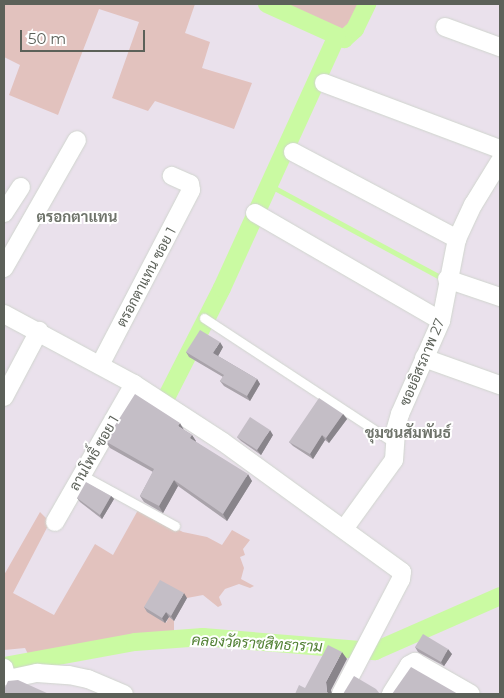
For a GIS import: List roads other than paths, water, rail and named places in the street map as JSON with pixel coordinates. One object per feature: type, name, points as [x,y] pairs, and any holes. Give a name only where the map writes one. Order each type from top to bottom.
[{"type":"street","points":[[445,27],[500,48]]},
{"type":"street","points":[[324,83],[500,149]]},
{"type":"street","points":[[4,268],[77,140]]},
{"type":"street","points":[[293,152],[457,239]]},
{"type":"street","name":"ซอยอิสรภาพ 27","points":[[344,529],[394,460],[394,443],[400,414],[441,321],[447,279],[457,239],[473,205],[500,162]]},
{"type":"street","name":"ตรอกตาแทน ซอย 1","points":[[100,365],[191,190],[190,184],[172,176]]},
{"type":"street","points":[[4,213],[21,187]]},
{"type":"street","points":[[256,213],[441,321]]},
{"type":"street","points":[[447,279],[500,297]]},
{"type":"street","points":[[4,314],[39,331],[134,384],[223,442],[402,572],[402,579],[341,694]]},
{"type":"street","points":[[4,397],[39,331]]},
{"type":"street","points":[[424,358],[500,385]]},
{"type":"street","name":"ลานโพธิ์ ซอย 1","points":[[55,522],[134,384]]},
{"type":"street","points":[[391,694],[409,665],[415,662],[471,694]]},
{"type":"street","points":[[7,673],[69,674],[88,679],[124,694]]},
{"type":"lane","points":[[204,318],[394,443]]},
{"type":"lane","points":[[82,475],[175,526]]},
{"type":"waterway","points":[[267,4],[344,39],[355,29],[367,4]]},
{"type":"waterway","points":[[167,396],[222,288],[337,36]]},
{"type":"waterway","points":[[269,185],[438,276]]},
{"type":"waterway","name":"คลองวัดราชสิทธาราม","points":[[4,666],[135,642],[203,637],[375,651],[500,596]]},
{"type":"district","name":"ตรอกตาแทน","points":[[77,217]]},
{"type":"district","name":"ชุมชนสัมพันธ์","points":[[408,433]]}]
